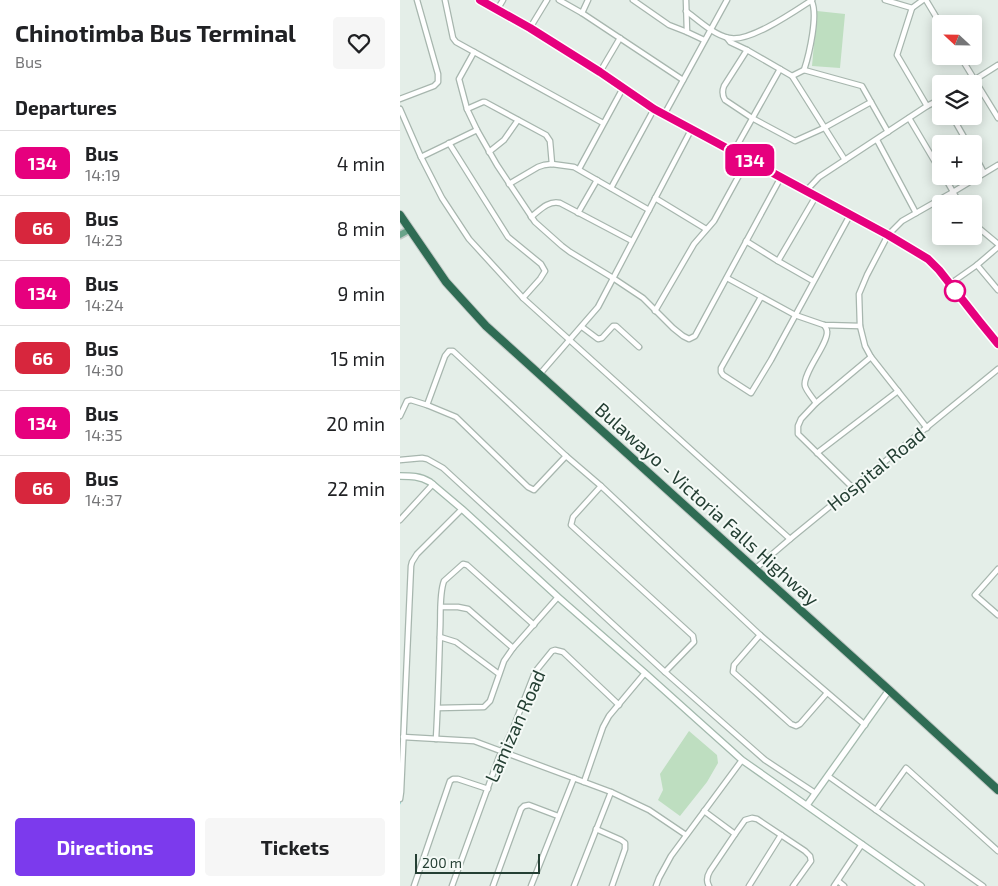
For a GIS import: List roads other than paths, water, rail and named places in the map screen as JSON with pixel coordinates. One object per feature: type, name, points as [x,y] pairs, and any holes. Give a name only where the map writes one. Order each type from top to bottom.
[{"type":"highway","name":"Bulawayo - Victoria Falls Highway","points":[[400,215],[446,282],[461,301],[486,326],[998,790]]},
{"type":"main road","points":[[400,235],[409,230]]},
{"type":"street","points":[[400,99],[434,86],[438,82],[438,74],[417,0]]},
{"type":"street","points":[[445,0],[453,38],[456,42],[603,123]]},
{"type":"street","points":[[480,0],[530,28],[664,115],[888,235],[928,259],[998,344]]},
{"type":"street","points":[[497,10],[503,0]]},
{"type":"street","points":[[530,28],[547,0]]},
{"type":"street","points":[[559,0],[582,13],[683,80]]},
{"type":"street","points":[[582,13],[588,0]]},
{"type":"street","points":[[633,0],[669,25],[704,40]]},
{"type":"street","points":[[686,0],[688,32]]},
{"type":"street","points":[[664,115],[704,40],[728,0]]},
{"type":"street","points":[[727,38],[735,39],[761,30],[812,0],[814,12],[810,48],[804,70]]},
{"type":"street","points":[[885,0],[912,8]]},
{"type":"street","points":[[927,106],[897,55],[912,8],[925,0],[935,15]]},
{"type":"street","points":[[686,11],[727,38],[730,42],[792,76],[845,160]]},
{"type":"street","points":[[600,72],[620,38]]},
{"type":"street","points":[[747,50],[724,86],[722,93],[725,100],[752,118],[794,141],[824,128],[871,102]]},
{"type":"street","points":[[474,52],[459,79],[459,85],[467,109],[489,152],[530,217],[562,246],[643,298],[683,336],[689,338],[695,336],[781,177]]},
{"type":"street","points":[[982,76],[998,66]]},
{"type":"street","points":[[734,152],[780,69]]},
{"type":"street","points":[[792,76],[804,70],[862,86],[888,132]]},
{"type":"street","points":[[580,169],[623,88]]},
{"type":"street","points":[[982,92],[998,118]]},
{"type":"street","points":[[467,109],[484,101],[544,134],[549,138],[552,164]]},
{"type":"street","points":[[806,191],[819,178],[932,104]]},
{"type":"street","points":[[400,109],[442,198],[469,239],[523,298],[790,539]]},
{"type":"street","points":[[611,188],[654,109]]},
{"type":"street","points":[[910,118],[932,156]]},
{"type":"street","points":[[489,152],[501,143],[518,120]]},
{"type":"street","points":[[421,157],[477,130]]},
{"type":"street","points":[[539,375],[598,307],[691,130]]},
{"type":"street","points":[[877,140],[916,213]]},
{"type":"street","points":[[450,142],[508,237],[541,264],[545,271],[523,298]]},
{"type":"street","points":[[655,310],[694,244],[714,221],[748,159]]},
{"type":"street","points":[[509,184],[544,165],[552,164],[574,167],[649,210]]},
{"type":"street","points":[[927,428],[871,357],[865,346],[860,326],[859,294],[888,235],[902,221],[998,165]]},
{"type":"street","points":[[982,169],[984,173]]},
{"type":"street","points":[[578,213],[597,180]]},
{"type":"street","points":[[949,185],[955,195]]},
{"type":"street","points":[[778,262],[816,196]]},
{"type":"street","points":[[655,198],[706,229]]},
{"type":"street","points":[[530,217],[548,204],[560,203],[632,242]]},
{"type":"street","points":[[761,297],[721,368],[723,375],[751,394],[850,215]]},
{"type":"street","points":[[950,284],[977,265],[998,245],[982,231]]},
{"type":"street","points":[[746,241],[778,262],[813,281]]},
{"type":"street","points":[[977,265],[998,290]]},
{"type":"street","points":[[727,278],[795,315],[824,325],[860,326]]},
{"type":"street","points":[[816,403],[805,383],[826,336],[824,325]]},
{"type":"street","points":[[582,326],[598,339],[602,338],[613,326],[616,326],[639,347]]},
{"type":"street","points":[[428,405],[444,356],[449,351],[453,352],[601,486],[760,635],[865,725]]},
{"type":"street","points":[[853,488],[798,434],[797,430],[800,419],[816,403],[871,357]]},
{"type":"street","name":"Hospital Road","points":[[755,569],[998,369]]},
{"type":"street","points":[[817,453],[898,391]]},
{"type":"street","points":[[400,416],[407,401],[411,400],[456,417],[528,487],[534,490],[566,456]]},
{"type":"street","points":[[400,460],[422,458],[443,468],[665,672],[766,760],[815,793]]},
{"type":"street","points":[[400,476],[424,478],[433,484],[742,760],[921,886]]},
{"type":"street","points":[[400,518],[433,484]]},
{"type":"street","points":[[601,486],[572,517],[570,525],[693,636],[694,642],[665,672]]},
{"type":"street","points":[[400,799],[411,566],[417,554],[462,509]]},
{"type":"street","points":[[436,739],[441,607],[444,581],[463,564],[470,566],[534,625]]},
{"type":"street","points":[[998,569],[975,595],[998,615]]},
{"type":"street","points":[[438,708],[484,707],[490,701],[504,661],[513,648],[558,597]]},
{"type":"street","points":[[441,607],[458,607],[468,610],[513,648]]},
{"type":"street","points":[[760,635],[734,665],[733,672],[791,724],[796,726],[800,724],[828,693]]},
{"type":"street","points":[[440,637],[456,642],[499,674]]},
{"type":"street","name":"Lamizan Road","points":[[452,886],[501,752],[512,732],[535,672],[552,651],[562,652],[619,705]]},
{"type":"street","points":[[584,782],[603,727],[609,716],[645,673]]},
{"type":"street","points":[[807,805],[889,690]]},
{"type":"street","points":[[403,737],[474,742],[611,792],[649,810],[686,835]]},
{"type":"street","points":[[656,886],[671,856],[742,760]]},
{"type":"street","points":[[876,810],[906,768],[998,851]]},
{"type":"street","points":[[828,776],[983,886]]},
{"type":"street","points":[[531,886],[574,778]]},
{"type":"street","points":[[414,886],[450,781],[458,779],[488,789]]},
{"type":"street","points":[[574,886],[611,792]]},
{"type":"street","points":[[493,886],[521,809],[524,806],[529,806],[558,816]]},
{"type":"street","points":[[704,811],[735,834]]},
{"type":"street","points":[[709,886],[707,877],[710,871],[746,820],[752,818],[757,819],[810,856],[811,861],[793,886]]},
{"type":"street","points":[[596,829],[625,843],[625,849],[612,886]]},
{"type":"street","points":[[749,886],[781,835]]},
{"type":"street","points":[[834,886],[862,844]]},
{"type":"street","points":[[838,881],[844,886]]}]
